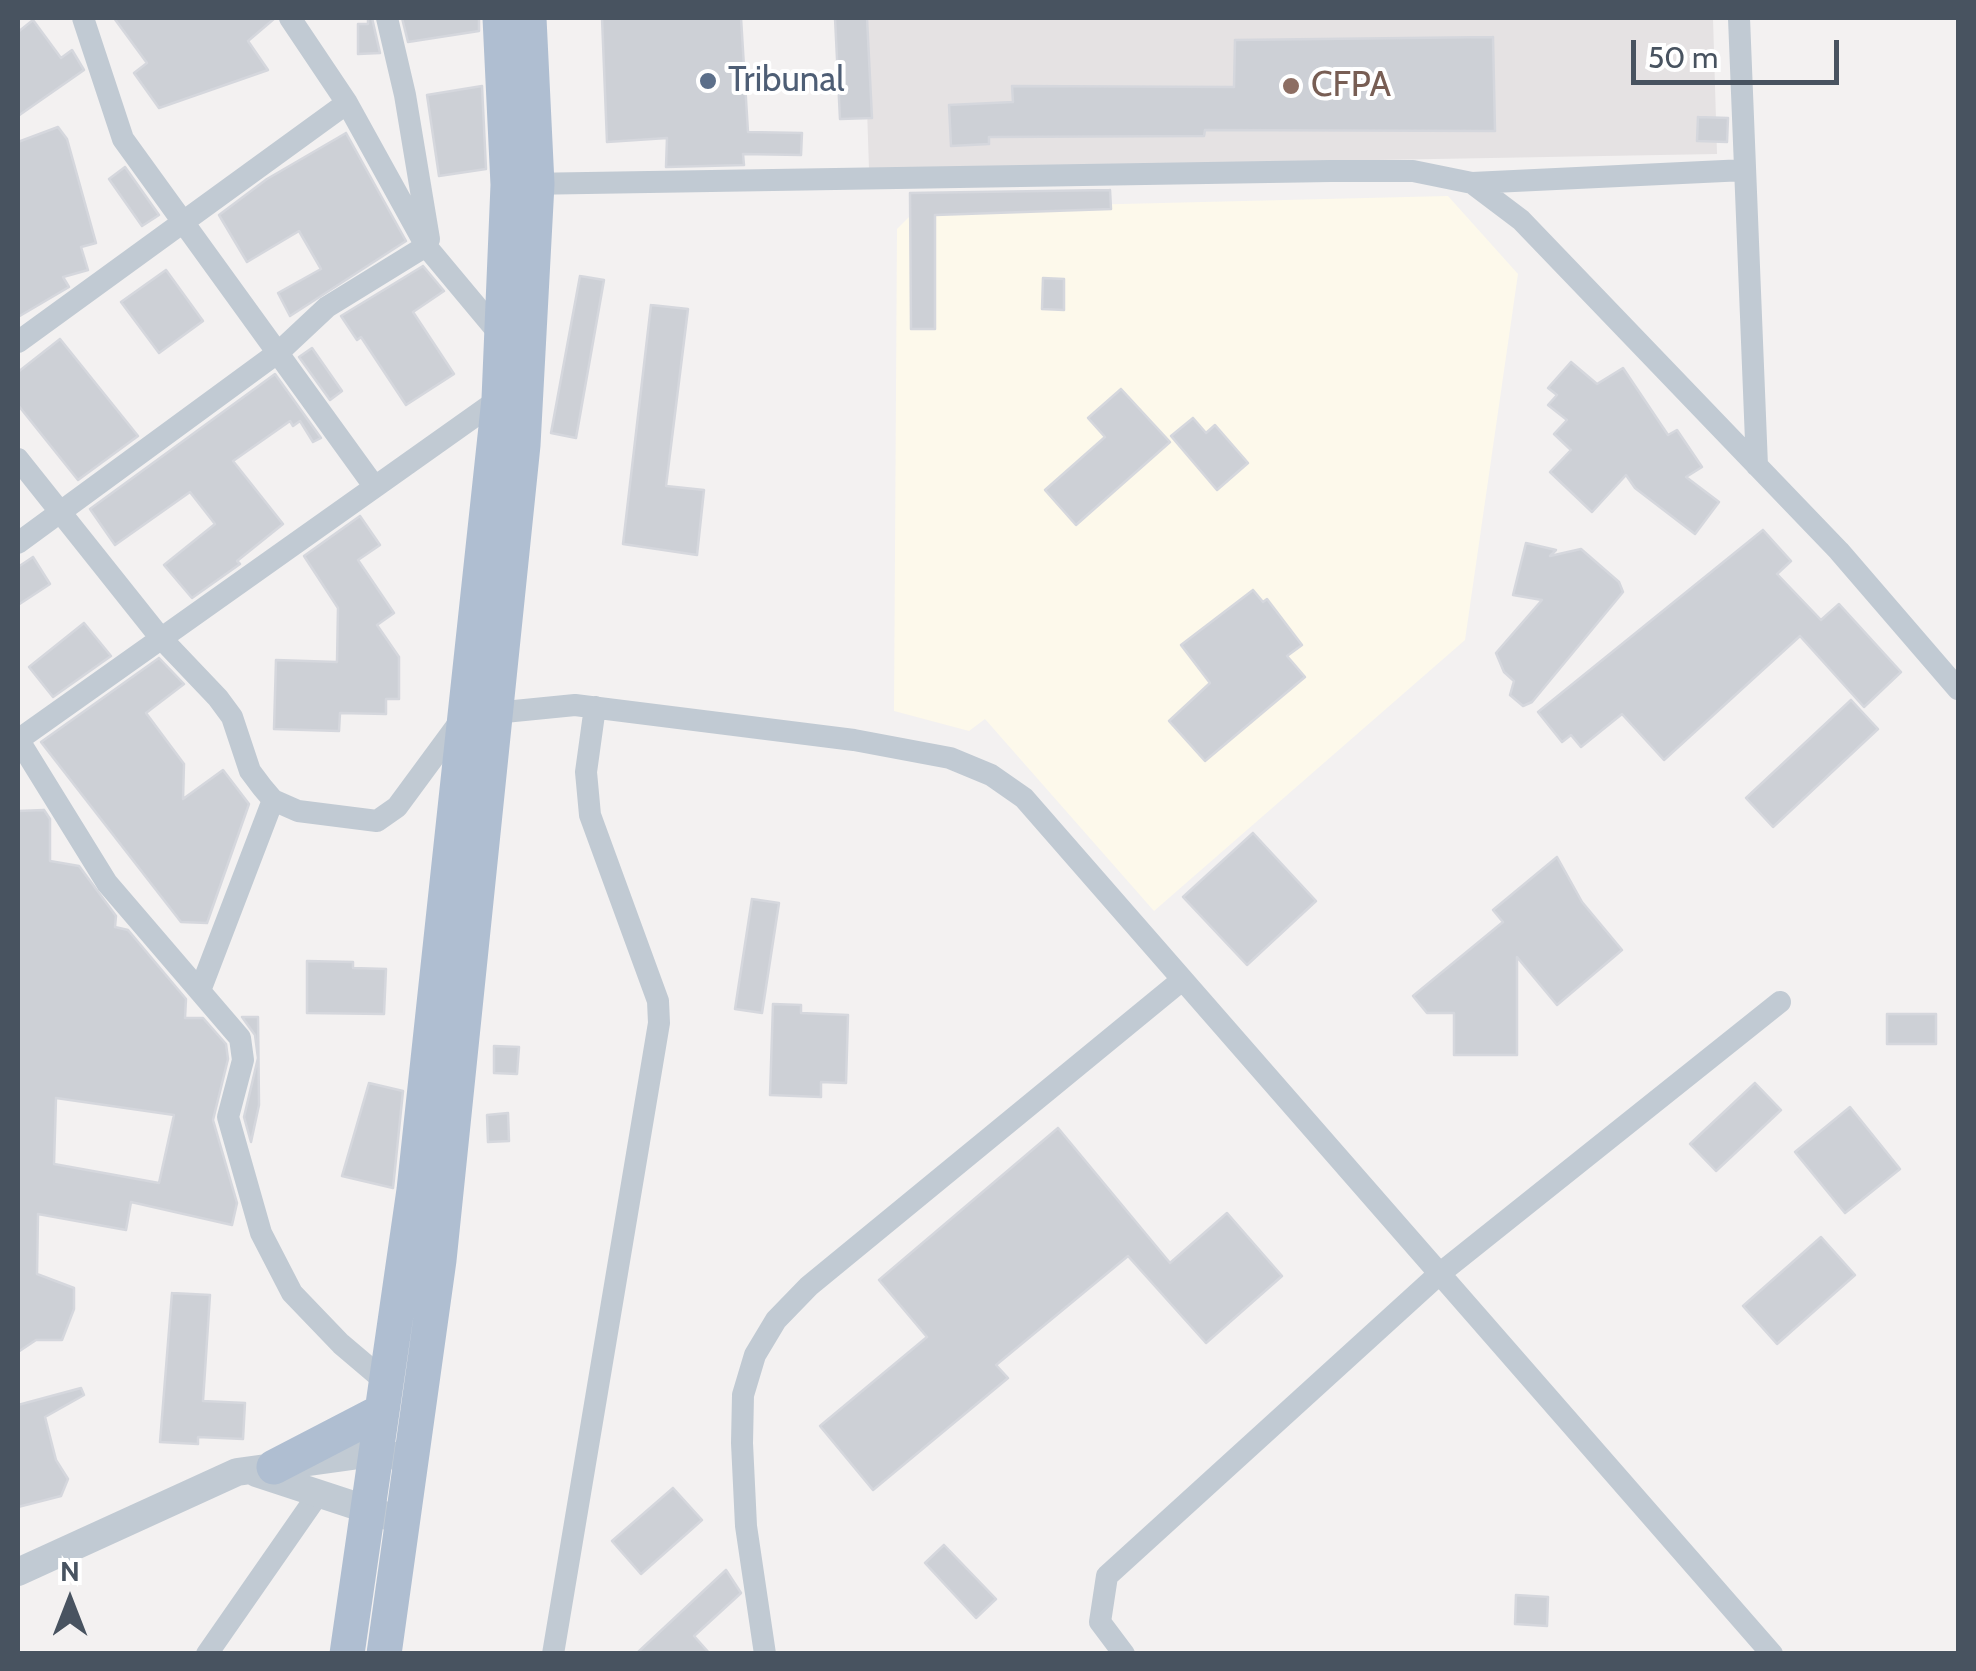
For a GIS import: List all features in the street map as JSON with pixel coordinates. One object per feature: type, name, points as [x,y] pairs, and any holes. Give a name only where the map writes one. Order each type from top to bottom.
[{"type":"main road","points":[[384,1654],[439,1260],[480,715],[502,337],[522,184],[500,18]]},
{"type":"main road","points":[[347,1654],[364,1508],[523,444],[522,184],[529,18]]},
{"type":"main road","points":[[262,1469],[383,1397]]},
{"type":"street","points":[[83,18],[122,139],[184,219],[374,486]]},
{"type":"street","points":[[290,18],[347,103],[428,249],[502,337]]},
{"type":"street","points":[[387,18],[405,95],[428,249]]},
{"type":"street","points":[[1740,18],[1757,466]]},
{"type":"street","points":[[18,342],[347,103]]},
{"type":"street","points":[[522,184],[1331,171],[1413,171],[1472,183],[1746,170]]},
{"type":"street","points":[[1472,183],[1520,220],[1757,466],[1958,688]]},
{"type":"street","points":[[18,542],[280,352],[326,306],[428,249]]},
{"type":"street","points":[[383,1397],[302,1304],[275,1264],[229,1129],[228,1110],[243,1047],[231,1022],[108,884],[18,739],[499,399]]},
{"type":"street","points":[[18,459],[159,636],[232,717],[250,771],[273,800],[348,821],[377,821],[397,807],[480,715],[575,704],[854,740],[950,758],[991,775],[1024,798],[1772,1654]]},
{"type":"street","points":[[554,1654],[659,1023],[658,1001],[590,815],[586,772],[595,707]]},
{"type":"street","points":[[201,988],[273,800]]},
{"type":"street","points":[[765,1654],[746,1526],[742,1442],[744,1395],[755,1355],[776,1320],[808,1286],[1182,980]]},
{"type":"street","points":[[1124,1654],[1100,1622],[1107,1576],[1438,1275],[1780,1002]]},
{"type":"street","points":[[18,1572],[224,1476],[374,1452],[412,1458]]},
{"type":"street","points":[[262,1469],[319,1493],[403,1520]]},
{"type":"street","points":[[208,1654],[319,1493]]},
{"type":"shaded area","name":"CFPA","points":[[864,18],[1713,18],[1717,154],[869,169]]},
{"type":"shaded area","points":[[1448,196],[1518,274],[1465,640],[1154,911],[985,719],[969,731],[894,711],[897,229],[917,209]]},
{"type":"building","points":[[114,18],[275,18],[248,41],[268,70],[159,108],[134,73],[147,63]]},
{"type":"building","points":[[368,18],[372,18],[380,53],[358,54],[358,24],[368,24]]},
{"type":"building","points":[[402,18],[479,18],[479,31],[408,42]]},
{"type":"building","points":[[602,18],[741,18],[748,132],[802,133],[801,155],[743,154],[744,165],[666,167],[667,138],[607,142]]},
{"type":"building","points":[[835,18],[867,18],[872,118],[840,119]]},
{"type":"building","points":[[33,20],[61,58],[72,50],[84,70],[18,116],[18,32]]},
{"type":"building","points":[[1493,37],[1495,131],[1205,130],[1204,136],[989,137],[989,144],[951,146],[949,105],[1013,102],[1012,86],[1234,87],[1235,40]]},
{"type":"building","points":[[482,86],[486,169],[439,176],[427,95]]},
{"type":"building","points":[[1698,117],[1728,118],[1727,142],[1697,141]]},
{"type":"building","points":[[58,127],[67,139],[96,243],[81,247],[88,270],[63,277],[69,287],[18,317],[18,142]]},
{"type":"building","points":[[346,133],[406,241],[290,316],[278,293],[321,269],[299,231],[247,262],[219,215],[267,179]]},
{"type":"building","points":[[125,167],[159,215],[142,226],[109,179]]},
{"type":"building","points":[[1110,190],[1111,209],[935,215],[935,329],[911,329],[910,193]]},
{"type":"building","points":[[423,266],[444,291],[413,312],[454,374],[406,405],[361,337],[357,340],[341,316]]},
{"type":"building","points":[[166,270],[203,321],[159,353],[121,302]]},
{"type":"building","points":[[580,276],[604,280],[576,438],[551,433]]},
{"type":"building","points":[[1043,278],[1064,279],[1064,310],[1042,309]]},
{"type":"building","points":[[651,305],[688,309],[666,486],[704,490],[697,555],[623,544]]},
{"type":"building","points":[[60,339],[138,436],[78,480],[18,405],[18,372]]},
{"type":"building","points":[[312,348],[342,391],[330,400],[299,357]]},
{"type":"building","points":[[1571,362],[1597,384],[1623,368],[1668,435],[1677,430],[1702,467],[1686,477],[1719,502],[1695,534],[1635,488],[1626,475],[1592,512],[1550,472],[1571,450],[1554,434],[1567,420],[1548,405],[1557,395],[1548,388]]},
{"type":"building","points":[[275,374],[321,438],[313,442],[300,421],[293,426],[290,421],[233,461],[283,524],[237,561],[240,564],[192,598],[164,565],[215,524],[190,492],[115,545],[90,509]]},
{"type":"building","points":[[1121,389],[1170,442],[1076,525],[1045,490],[1105,437],[1088,418]]},
{"type":"building","points":[[1193,418],[1206,433],[1215,425],[1248,463],[1217,490],[1171,436]]},
{"type":"building","points":[[360,516],[380,545],[358,560],[394,613],[377,625],[399,657],[399,699],[386,699],[386,714],[340,713],[339,731],[274,729],[276,660],[337,662],[338,608],[304,556]]},
{"type":"building","points":[[1763,530],[1791,561],[1777,574],[1821,620],[1839,604],[1901,672],[1864,707],[1800,636],[1664,760],[1622,714],[1581,747],[1571,735],[1562,742],[1538,712]]},
{"type":"building","points":[[1526,543],[1556,550],[1550,556],[1581,549],[1619,582],[1623,592],[1532,702],[1523,706],[1510,695],[1514,681],[1504,672],[1496,653],[1542,600],[1513,595]]},
{"type":"building","points":[[33,557],[50,584],[18,605],[18,567]]},
{"type":"building","points":[[1253,590],[1263,602],[1267,599],[1302,645],[1287,656],[1305,677],[1205,761],[1169,721],[1210,683],[1181,645]]},
{"type":"building","points":[[84,623],[111,656],[53,697],[29,667]]},
{"type":"building","points":[[159,658],[184,684],[146,713],[184,764],[183,799],[223,770],[249,804],[207,923],[181,922],[41,742]]},
{"type":"building","points":[[1851,700],[1878,729],[1773,827],[1746,798]]},
{"type":"building","points":[[44,810],[50,819],[50,861],[79,866],[116,916],[115,927],[128,930],[186,999],[185,1018],[203,1018],[226,1044],[228,1059],[213,1120],[237,1203],[232,1225],[131,1202],[126,1230],[38,1214],[37,1274],[74,1288],[74,1309],[62,1340],[36,1340],[18,1352],[18,811]],"holes":[[[56,1098],[174,1115],[159,1183],[54,1164]]]},
{"type":"building","points":[[1253,833],[1316,901],[1247,965],[1183,897]]},
{"type":"building","points":[[1557,857],[1582,902],[1622,950],[1557,1005],[1517,957],[1517,1055],[1454,1055],[1454,1013],[1427,1013],[1413,996],[1503,922],[1493,910]]},
{"type":"building","points":[[752,899],[779,903],[762,1013],[735,1009]]},
{"type":"building","points":[[307,961],[353,962],[353,968],[386,969],[384,1014],[307,1013]]},
{"type":"building","points":[[773,1004],[801,1005],[801,1013],[848,1015],[846,1083],[821,1082],[821,1097],[770,1095]]},
{"type":"building","points":[[1887,1014],[1936,1014],[1936,1044],[1887,1044]]},
{"type":"building","points":[[242,1017],[258,1017],[259,1105],[251,1142],[244,1117],[258,1058],[255,1035]]},
{"type":"building","points":[[494,1046],[519,1047],[517,1074],[494,1073]]},
{"type":"building","points":[[369,1083],[403,1091],[393,1188],[342,1176]]},
{"type":"building","points":[[1755,1083],[1781,1110],[1716,1171],[1690,1144]]},
{"type":"building","points":[[1850,1107],[1900,1169],[1845,1213],[1795,1152]]},
{"type":"building","points":[[508,1113],[509,1141],[488,1142],[487,1115]]},
{"type":"building","points":[[1058,1128],[1170,1263],[1227,1213],[1282,1276],[1206,1343],[1128,1256],[996,1365],[1008,1378],[873,1490],[820,1426],[927,1337],[879,1280]]},
{"type":"building","points":[[1821,1237],[1855,1275],[1777,1344],[1743,1306]]},
{"type":"building","points":[[172,1293],[210,1295],[203,1401],[245,1403],[243,1439],[198,1437],[198,1444],[160,1442]]},
{"type":"building","points":[[81,1388],[84,1395],[45,1417],[56,1460],[68,1479],[61,1496],[18,1507],[18,1405]]},
{"type":"building","points":[[673,1488],[702,1520],[641,1574],[612,1541]]},
{"type":"building","points":[[944,1545],[996,1599],[976,1618],[925,1563]]},
{"type":"building","points":[[726,1570],[741,1593],[694,1636],[710,1654],[636,1654]]},
{"type":"building","points":[[1516,1595],[1548,1597],[1547,1626],[1515,1624]]},
{"type":"place","name":"Tribunal","points":[[708,81]]},
{"type":"place","name":"CFPA","points":[[1291,86]]}]
